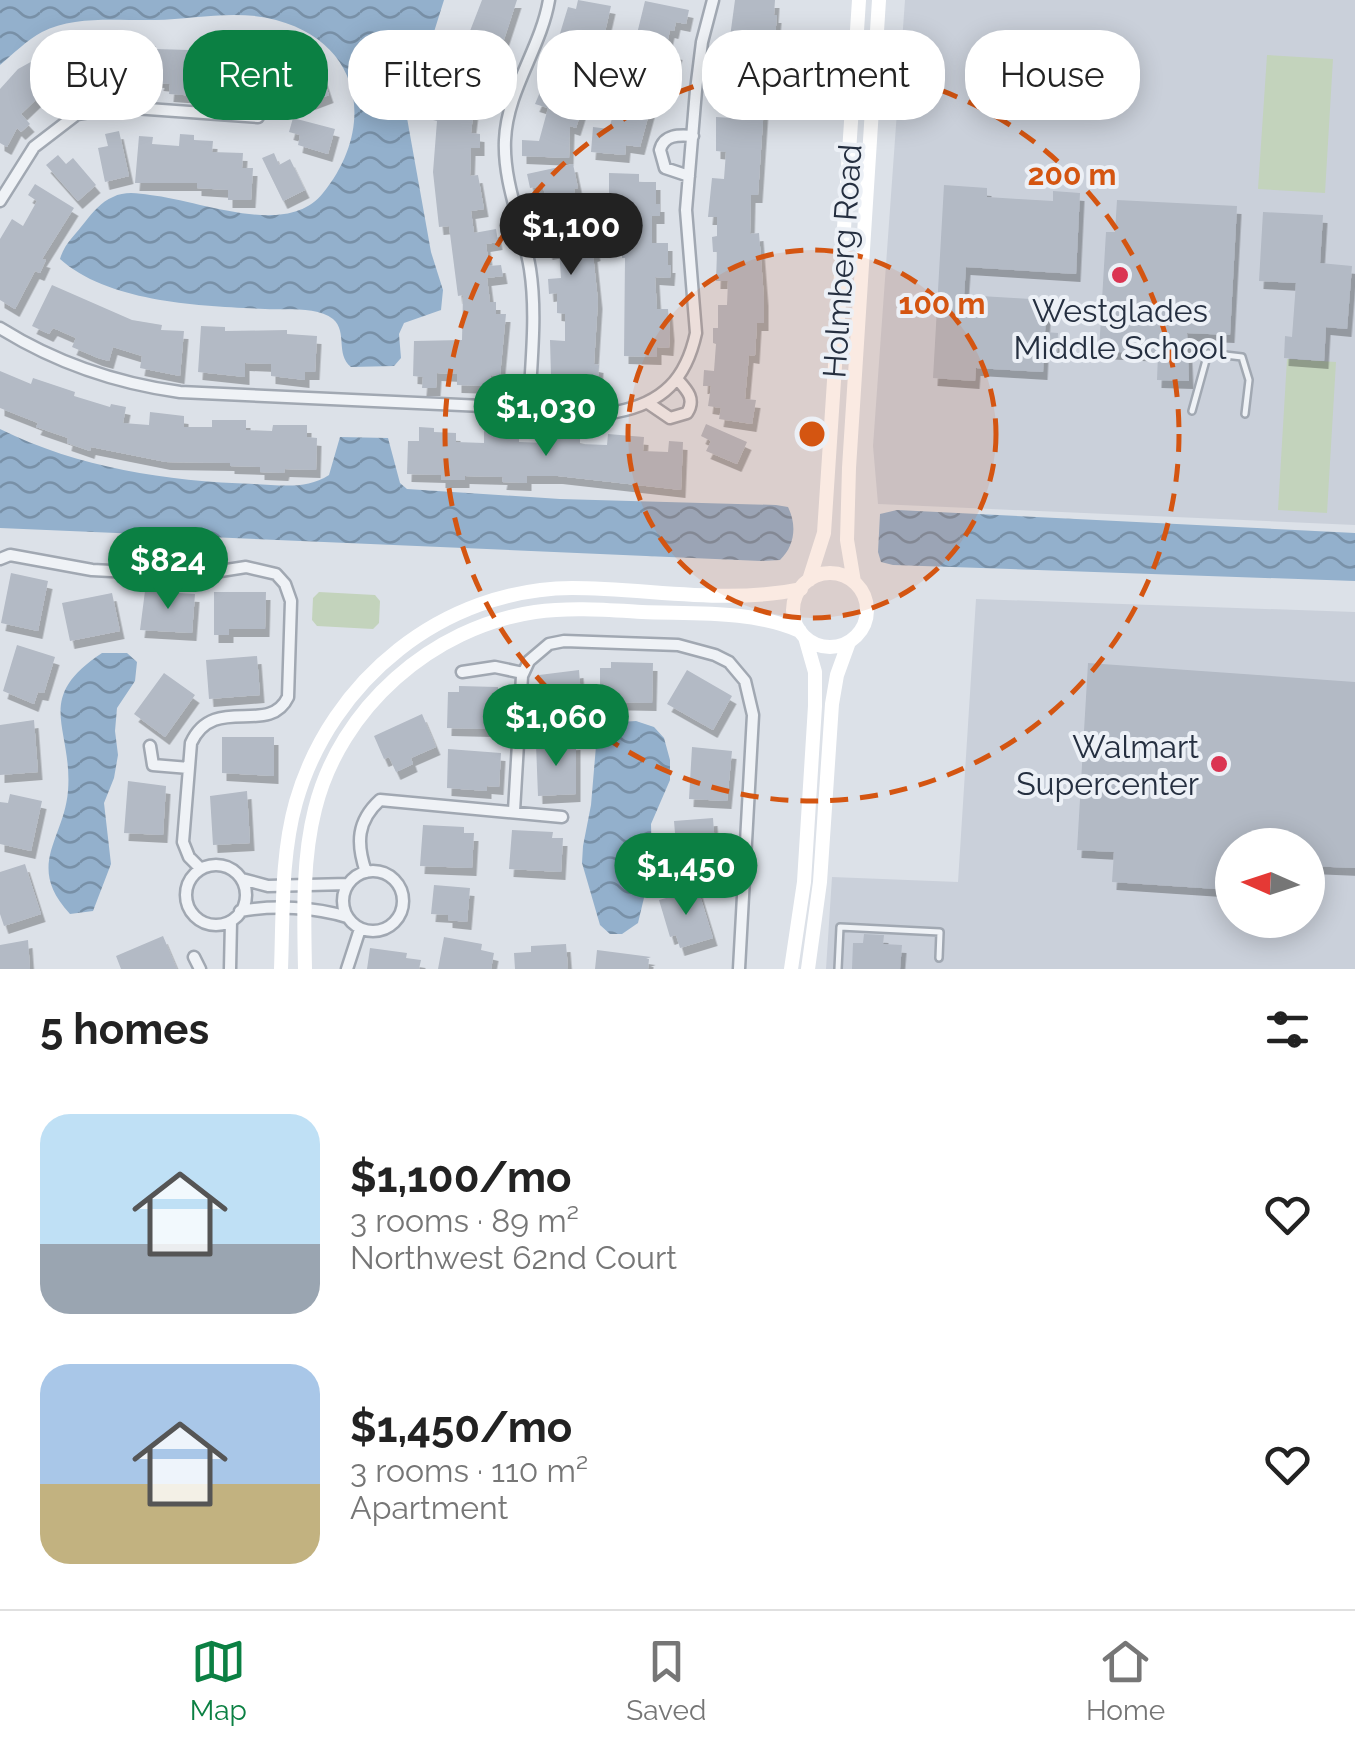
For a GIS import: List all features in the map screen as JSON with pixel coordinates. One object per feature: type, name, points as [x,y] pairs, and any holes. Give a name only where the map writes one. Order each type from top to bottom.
[{"type":"street","points":[[530,408],[534,293],[506,168],[504,138],[511,102],[536,44],[549,0]]},
{"type":"street","points":[[0,328],[73,366],[150,388],[180,392],[616,412],[648,404],[673,384],[692,352],[696,333],[686,210],[702,42],[713,0]]},
{"type":"street","name":"Holmberg Road","points":[[805,585],[824,533],[858,0]]},
{"type":"street","name":"Holmberg Road","points":[[854,582],[847,540],[849,468],[879,0]]},
{"type":"street","points":[[0,201],[34,146],[77,114],[120,107],[183,112]]},
{"type":"street","points":[[689,176],[664,168],[660,150],[672,136],[692,136]]},
{"type":"street","points":[[648,404],[670,418],[687,413],[692,402],[690,395],[673,384]]},
{"type":"street","points":[[0,558],[10,555],[92,570],[131,572],[166,568],[214,572],[246,567],[276,574],[284,584],[291,600],[288,697],[283,708],[274,714],[207,721],[191,743],[182,842],[200,869]]},
{"type":"street","points":[[281,969],[294,806],[308,766],[328,727],[354,691],[379,664],[420,633],[498,600],[550,590],[760,597],[832,574],[854,582],[866,602],[867,614],[864,625],[848,642],[832,704],[820,882],[808,969]]},
{"type":"street","points":[[791,969],[804,882],[816,706],[816,672],[794,606],[805,585]]},
{"type":"street","points":[[305,969],[306,885],[315,808],[328,770],[348,736],[392,681],[418,659],[449,641],[511,617],[572,610],[761,618],[830,647],[848,642]]},
{"type":"street","points":[[514,811],[523,674],[538,650],[564,641],[678,645],[715,655],[738,671],[745,681],[753,716],[738,969]]},
{"type":"street","points":[[462,672],[495,667],[523,674]]},
{"type":"street","points":[[150,746],[153,765],[189,768]]},
{"type":"street","points":[[366,872],[360,856],[360,828],[368,810],[380,800],[562,817]]},
{"type":"street","points":[[219,864],[236,872],[242,880],[246,898],[231,921],[204,922],[190,910],[186,901],[188,883],[200,869],[219,864]]},
{"type":"street","points":[[240,912],[305,910],[347,917],[360,929],[380,931],[397,919],[402,910],[400,889],[386,874],[366,872],[348,884],[254,884],[242,880]]},
{"type":"street","points":[[347,917],[343,900],[348,884]]},
{"type":"street","points":[[230,969],[231,921]]},
{"type":"street","points":[[347,969],[360,929]]},
{"type":"street","points":[[194,957],[200,969]]},
{"type":"lane","points":[[1192,411],[1208,353],[1222,352],[1242,357],[1249,380],[1245,414]]},
{"type":"lane","points":[[838,969],[840,928],[940,932],[938,958]]},
{"type":"shaded area","name":"Westglades Middle School","points":[[905,0],[1355,0],[1355,525],[878,504],[873,446],[896,120],[945,120],[945,30],[903,30]]},
{"type":"shaded area","points":[[976,599],[1355,612],[1355,969],[826,969],[832,877],[958,882]]},
{"type":"green space","points":[[1267,55],[1333,59],[1325,193],[1258,189]]},
{"type":"green space","points":[[1287,359],[1336,362],[1327,513],[1278,510]]},
{"type":"green space","points":[[319,592],[375,595],[380,601],[379,623],[373,629],[317,626],[312,620],[313,598]]},
{"type":"water","points":[[0,0],[444,0],[435,30],[348,30],[348,81],[328,48],[328,30],[302,30],[246,15],[97,20],[30,30],[30,40],[0,65]]},
{"type":"water","points":[[353,120],[407,120],[431,252],[443,290],[441,310],[404,323],[399,334],[401,358],[394,366],[351,367],[344,356],[337,324],[318,312],[157,299],[104,285],[60,259],[94,211],[126,193],[266,215],[307,206],[323,193],[340,168]]},
{"type":"water","points":[[0,429],[61,454],[124,470],[188,480],[283,486],[311,483],[329,475],[340,437],[388,438],[400,483],[407,489],[560,499],[776,505],[788,507],[793,535],[780,560],[761,561],[0,528]]},
{"type":"water","points":[[897,510],[1355,533],[1355,581],[893,565],[881,562],[878,552],[880,514]]},
{"type":"water","points":[[102,653],[127,653],[137,662],[135,681],[117,708],[118,755],[104,803],[111,864],[93,911],[70,914],[50,881],[49,866],[68,791],[62,700],[68,685]]},
{"type":"water","points":[[636,721],[654,727],[664,738],[670,780],[651,824],[652,864],[638,923],[622,934],[610,934],[600,925],[582,863],[583,846],[596,746],[604,731],[620,722]]},
{"type":"building","points":[[482,0],[517,0],[507,30],[470,30]]},
{"type":"building","points":[[578,0],[611,6],[605,30],[561,30],[568,7],[576,9]]},
{"type":"building","points":[[735,0],[775,0],[776,30],[731,30]]},
{"type":"building","points":[[645,1],[689,10],[686,24],[676,22],[674,30],[638,30]]},
{"type":"building","points":[[163,49],[183,50],[183,95],[169,94],[170,84],[163,83]]},
{"type":"building","points":[[30,62],[30,105],[21,114],[30,124],[21,132],[17,128],[7,147],[0,143],[0,89],[18,69]]},
{"type":"building","points":[[292,120],[335,129],[328,154],[298,145],[300,135],[289,132]]},
{"type":"building","points":[[433,120],[473,120],[471,133],[480,134],[480,148],[471,148],[470,176],[478,175],[484,209],[471,211],[474,233],[496,229],[498,242],[486,244],[489,266],[501,265],[503,276],[487,278],[496,314],[506,314],[500,376],[491,375],[490,386],[457,385],[457,374],[437,373],[436,388],[422,388],[423,377],[413,376],[414,341],[462,340],[463,295],[458,296],[449,226],[439,227],[433,172],[437,121]]},
{"type":"building","points":[[545,120],[579,120],[576,128],[570,126],[569,158],[522,156],[522,140],[539,141]]},
{"type":"building","points":[[612,120],[647,120],[640,147],[626,145],[625,155],[591,152],[593,127],[609,129]]},
{"type":"building","points":[[716,120],[763,120],[758,195],[751,195],[750,234],[759,233],[764,298],[764,323],[757,323],[755,356],[749,355],[745,399],[756,400],[752,424],[719,419],[721,408],[708,406],[711,386],[703,386],[704,370],[714,371],[713,328],[718,328],[718,305],[727,305],[728,281],[716,281],[717,252],[713,252],[712,237],[717,236],[717,217],[708,217],[712,178],[724,179],[726,152],[716,151]]},
{"type":"building","points":[[119,131],[129,176],[105,182],[98,148],[108,146],[105,134]]},
{"type":"building","points":[[180,134],[213,141],[212,152],[243,153],[242,168],[253,168],[251,200],[228,200],[228,190],[197,188],[197,183],[135,183],[139,136],[153,137],[152,144],[179,146]]},
{"type":"building","points":[[274,153],[279,165],[290,159],[305,190],[283,201],[262,158]]},
{"type":"building","points":[[58,155],[66,164],[73,158],[96,185],[78,201],[46,165]]},
{"type":"building","points":[[573,164],[582,230],[591,229],[596,253],[593,254],[598,301],[594,364],[599,365],[597,389],[564,387],[565,377],[551,376],[550,340],[565,341],[565,314],[557,313],[557,293],[549,294],[548,279],[561,278],[559,250],[548,252],[544,232],[540,233],[537,220],[545,218],[543,206],[547,205],[543,186],[530,188],[527,174]]},
{"type":"building","points":[[609,173],[639,174],[639,182],[656,182],[660,216],[652,216],[652,243],[668,243],[671,265],[670,278],[655,277],[657,309],[668,309],[670,333],[669,348],[657,347],[657,357],[624,356],[625,258],[622,228],[616,228],[616,197],[609,197]]},
{"type":"building","points":[[35,184],[74,208],[42,259],[46,260],[40,273],[35,271],[15,309],[0,300],[0,239],[12,219],[23,226],[37,201],[28,195]]},
{"type":"building","points":[[944,185],[987,188],[987,197],[1053,201],[1053,191],[1080,193],[1076,274],[966,267],[964,295],[1047,300],[1045,332],[1058,333],[1057,352],[1044,351],[1043,372],[976,368],[975,381],[933,378]]},
{"type":"building","points":[[1117,200],[1237,206],[1230,335],[1187,333],[1189,381],[1157,380],[1158,354],[1099,351],[1106,232],[1115,232]]},
{"type":"building","points":[[1263,212],[1323,215],[1320,263],[1352,266],[1347,329],[1326,327],[1324,361],[1284,358],[1285,336],[1292,337],[1296,283],[1259,281]]},
{"type":"building","points":[[52,285],[132,320],[162,325],[161,330],[184,331],[180,376],[140,368],[142,356],[113,347],[109,361],[98,358],[72,347],[76,338],[53,328],[49,334],[32,326]]},
{"type":"building","points":[[201,326],[225,327],[225,331],[287,330],[287,334],[317,336],[315,372],[305,372],[305,380],[271,376],[271,364],[245,363],[245,377],[198,372]]},
{"type":"building","points":[[0,371],[31,384],[33,378],[110,407],[126,407],[123,423],[149,425],[150,412],[184,416],[184,427],[212,427],[212,420],[246,420],[246,430],[272,431],[273,425],[307,425],[307,437],[317,438],[316,470],[260,472],[260,467],[230,463],[166,462],[91,447],[90,451],[0,408]]},
{"type":"building","points":[[706,424],[747,442],[737,464],[706,451],[711,441],[701,436]]},
{"type":"building","points":[[419,427],[456,433],[456,442],[484,443],[484,431],[519,435],[519,442],[545,443],[545,432],[580,436],[580,444],[607,445],[608,434],[644,437],[643,451],[668,452],[669,441],[683,442],[681,490],[558,476],[527,476],[527,483],[502,482],[503,477],[441,480],[441,475],[407,474],[408,441],[419,441]]},
{"type":"building","points":[[11,573],[48,581],[38,631],[1,623]]},
{"type":"building","points":[[145,591],[195,594],[192,633],[140,630]]},
{"type":"building","points":[[214,592],[266,592],[265,629],[229,629],[229,635],[214,635]]},
{"type":"building","points":[[112,593],[120,631],[70,641],[62,603]]},
{"type":"building","points":[[17,645],[55,657],[44,693],[38,692],[34,704],[3,691]]},
{"type":"building","points":[[257,656],[260,695],[209,699],[206,660]]},
{"type":"building","points":[[611,662],[653,663],[652,703],[600,702],[600,668],[611,668]]},
{"type":"building","name":"Walmart Supercenter","points":[[1088,663],[1355,682],[1355,868],[1325,867],[1325,828],[1215,828],[1215,889],[1112,882],[1114,852],[1077,850]]},
{"type":"building","points":[[579,670],[583,723],[548,725],[548,715],[541,715],[539,675]]},
{"type":"building","points":[[687,670],[732,696],[713,730],[667,704]]},
{"type":"building","points":[[164,673],[195,695],[165,737],[134,714]]},
{"type":"building","points":[[459,686],[498,687],[500,723],[487,723],[487,729],[447,728],[448,692],[459,692]]},
{"type":"building","points":[[422,714],[436,747],[411,758],[413,764],[396,772],[389,757],[384,759],[374,736]]},
{"type":"building","points":[[34,720],[38,772],[0,775],[0,725]]},
{"type":"building","points":[[222,737],[274,737],[274,776],[222,773]]},
{"type":"building","points":[[576,742],[576,794],[538,796],[536,744]]},
{"type":"building","points":[[692,747],[732,751],[727,801],[689,799]]},
{"type":"building","points":[[448,749],[501,753],[499,787],[487,786],[487,791],[447,788]]},
{"type":"building","points":[[128,781],[166,786],[163,835],[124,833]]},
{"type":"building","points":[[247,791],[250,843],[213,845],[210,796]]},
{"type":"building","points":[[10,794],[42,801],[31,851],[0,844],[0,802],[8,803]]},
{"type":"building","points":[[713,818],[722,870],[684,873],[683,858],[677,858],[674,821]]},
{"type":"building","points":[[423,825],[464,827],[464,833],[474,833],[472,868],[420,866]]},
{"type":"building","points":[[512,830],[553,832],[552,838],[563,838],[561,872],[509,869]]},
{"type":"building","points":[[25,864],[41,914],[4,926],[0,914],[0,872]]},
{"type":"building","points":[[434,885],[470,888],[467,922],[431,914]]},
{"type":"building","points":[[698,889],[713,938],[680,948],[676,935],[670,937],[659,900]]},
{"type":"building","points":[[864,934],[884,935],[883,944],[902,945],[900,969],[852,969],[853,943],[863,943]]},
{"type":"building","points":[[163,936],[177,969],[121,969],[116,956]]},
{"type":"building","points":[[444,937],[482,944],[481,950],[494,953],[491,969],[438,969]]},
{"type":"building","points":[[28,940],[30,969],[0,969],[0,945]]},
{"type":"building","points":[[566,944],[568,969],[515,969],[514,953],[531,952],[531,946]]},
{"type":"building","points":[[370,948],[407,953],[406,958],[421,960],[419,969],[367,969]]},
{"type":"building","points":[[597,950],[651,957],[646,959],[648,969],[595,969]]},
{"type":"place","name":"Westglades Middle School","points":[[1120,275]]},
{"type":"place","name":"Walmart Supercenter","points":[[1219,764]]}]
